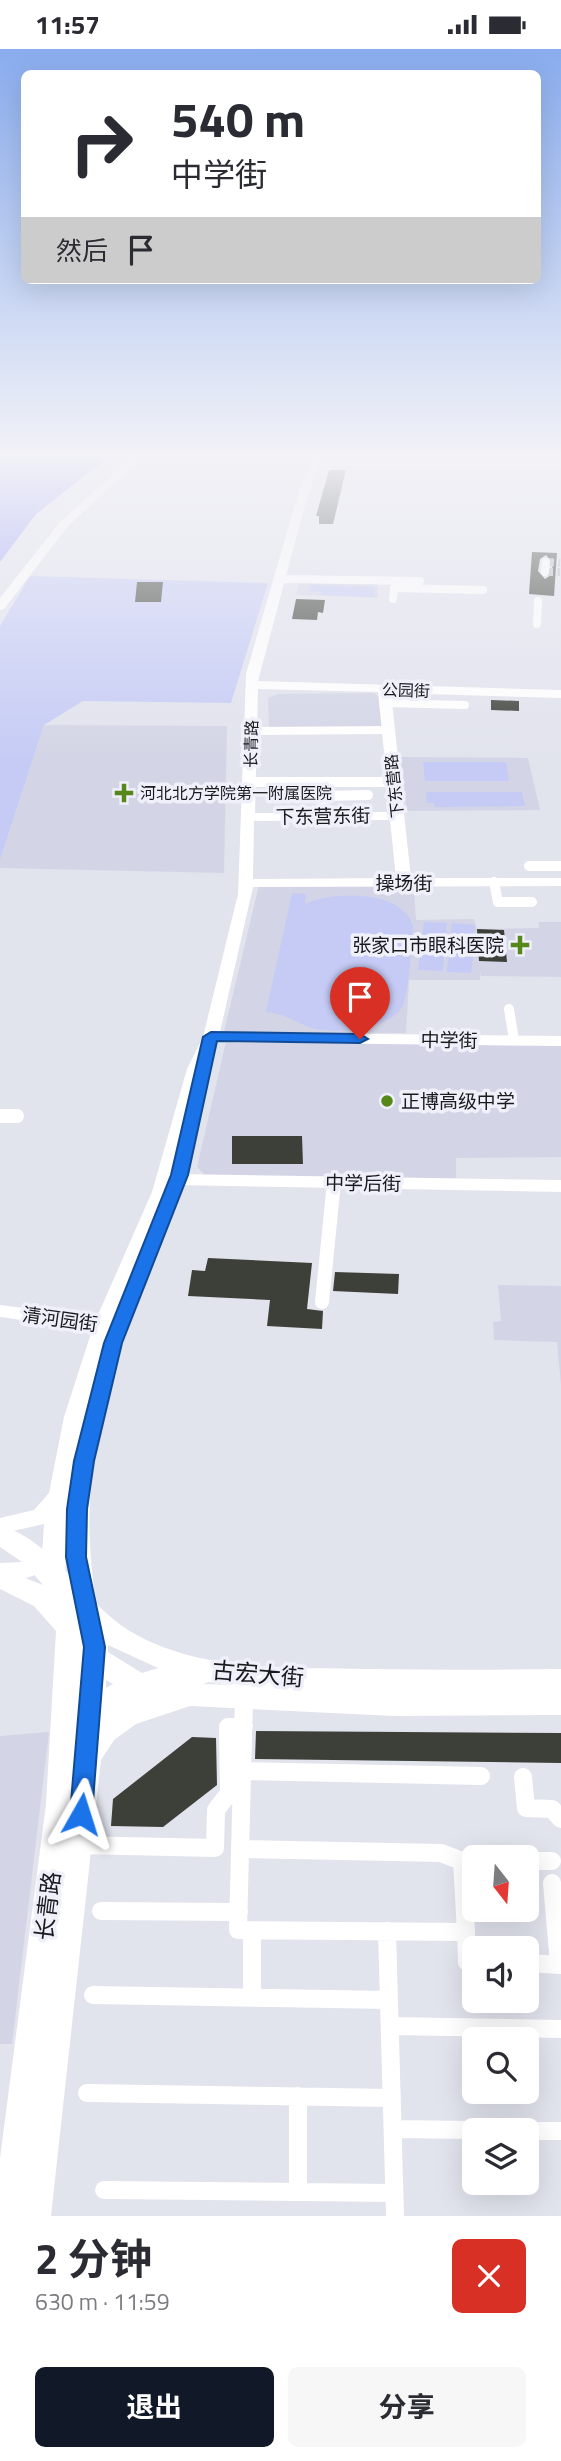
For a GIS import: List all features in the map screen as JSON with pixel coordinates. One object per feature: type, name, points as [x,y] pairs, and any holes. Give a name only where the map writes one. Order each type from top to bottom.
[{"type":"main road","points":[[0,1535],[15,1542],[48,1567]]},
{"type":"main road","name":"长青路","points":[[48,1567],[95,1647],[89,1712],[75,1756]]},
{"type":"main road","name":"古宏大街","points":[[0,1578],[32,1590],[78,1619],[126,1643],[189,1666],[226,1673],[428,1682],[561,1680]]},
{"type":"main road","name":"长青路","points":[[33,2216],[75,1756],[78,1619]]},
{"type":"main road","name":"古宏大街","points":[[94,1656],[153,1691],[203,1696],[244,1713],[393,1704],[561,1703]]},
{"type":"main road","points":[[89,1712],[118,1693],[139,1684],[175,1674],[226,1673]]},
{"type":"main road","points":[[75,1756],[104,1728],[159,1703],[203,1696]]},
{"type":"main road","name":"长青路","points":[[10,2216],[66,1845]]},
{"type":"street","points":[[0,606],[38,557]]},
{"type":"street","name":"长青路","points":[[48,1567],[61,1487],[111,1326],[171,1180],[211,1037],[246,883],[252,685],[287,557]]},
{"type":"street","points":[[545,572],[546,562]]},
{"type":"street","points":[[280,579],[420,582]]},
{"type":"street","points":[[393,599],[394,588],[483,590]]},
{"type":"street","points":[[537,624],[538,601]]},
{"type":"street","name":"公园街","points":[[252,685],[385,701],[561,694]]},
{"type":"street","points":[[385,701],[466,705]]},
{"type":"street","points":[[385,701],[438,709]]},
{"type":"street","name":"下东营路","points":[[385,701],[404,883]]},
{"type":"street","points":[[251,731],[388,730]]},
{"type":"street","points":[[250,782],[393,782]]},
{"type":"street","points":[[325,816],[324,796],[368,796]]},
{"type":"street","name":"下东营东街","points":[[249,817],[397,815]]},
{"type":"street","points":[[529,866],[561,866]]},
{"type":"street","name":"操场街","points":[[246,883],[561,882]]},
{"type":"street","points":[[494,883],[498,902],[532,902]]},
{"type":"street","points":[[509,1009],[514,1040]]},
{"type":"street","name":"中学街","points":[[211,1037],[561,1041]]},
{"type":"street","points":[[0,1115],[17,1117]]},
{"type":"street","name":"中学后街","points":[[171,1180],[561,1185]]},
{"type":"street","points":[[485,1180],[523,1183],[561,1180]]},
{"type":"street","points":[[322,1303],[334,1182]]},
{"type":"street","name":"清河园街","points":[[0,1311],[111,1326]]},
{"type":"street","name":"长青路","points":[[78,1619],[76,1541],[80,1488],[111,1326]]},
{"type":"street","points":[[0,1526],[35,1520],[46,1514],[55,1504],[61,1487]]},
{"type":"street","points":[[0,1572],[48,1567],[70,1550],[76,1541]]},
{"type":"street","points":[[244,1713],[239,1930],[466,1932]]},
{"type":"street","points":[[66,1845],[215,1848],[216,1810],[229,1793],[228,1727],[244,1713]]},
{"type":"street","points":[[243,1771],[481,1776]]},
{"type":"street","points":[[523,1777],[526,1808],[552,1809],[561,1819]]},
{"type":"street","points":[[241,1849],[441,1853],[462,1859]]},
{"type":"street","points":[[539,1861],[552,1861]]},
{"type":"street","points":[[539,1964],[560,1965],[552,1884]]},
{"type":"street","points":[[101,1910],[239,1912]]},
{"type":"street","points":[[466,1922],[466,1936]]},
{"type":"street","points":[[252,1930],[252,1997]]},
{"type":"street","points":[[387,1931],[395,2216]]},
{"type":"street","points":[[93,1995],[389,2000]]},
{"type":"street","points":[[390,2026],[561,2029]]},
{"type":"street","points":[[87,2093],[392,2098]]},
{"type":"street","points":[[298,2096],[298,2192]]},
{"type":"street","points":[[393,2129],[462,2130]]},
{"type":"street","points":[[539,2131],[561,2131]]},
{"type":"street","points":[[104,2190],[394,2193]]},
{"type":"shaded area","points":[[30,576],[268,583],[231,703],[83,701],[44,725],[0,860],[0,626]]},
{"type":"shaded area","points":[[300,580],[378,583],[378,598],[296,595]]},
{"type":"shaded area","points":[[311,585],[375,587],[374,597],[321,595],[321,592],[310,591]]},
{"type":"shaded area","points":[[373,693],[379,696],[383,728],[269,729],[268,698],[278,694]]},
{"type":"shaded area","name":"河北北方学院第一附属医院","points":[[44,725],[227,726],[224,873],[0,868],[0,860]]},
{"type":"shaded area","points":[[398,757],[528,758],[540,810],[407,811]]},
{"type":"shaded area","points":[[423,762],[506,762],[509,781],[425,781]]},
{"type":"shaded area","points":[[426,792],[522,792],[525,806],[435,807],[434,803],[427,803]]},
{"type":"shaded area","points":[[259,885],[397,885],[398,889],[414,890],[416,920],[474,919],[477,929],[539,928],[538,922],[561,922],[561,977],[481,976],[480,971],[480,980],[409,980],[406,1033],[224,1032]]},
{"type":"shaded area","points":[[292,893],[306,894],[305,904],[348,895],[382,899],[407,914],[413,926],[408,983],[404,1002],[391,1018],[379,1024],[338,1031],[316,1029],[279,1014],[266,1012]]},
{"type":"shaded area","points":[[424,922],[447,923],[445,946],[421,944]]},
{"type":"shaded area","points":[[452,923],[475,925],[473,947],[449,946]]},
{"type":"shaded area","points":[[421,946],[445,948],[443,971],[418,970]]},
{"type":"shaded area","points":[[449,948],[474,949],[471,973],[447,972]]},
{"type":"shaded area","name":"正博高级中学","points":[[226,1042],[561,1045],[561,1157],[456,1158],[456,1180],[206,1176],[197,1167]]},
{"type":"shaded area","points":[[498,1285],[561,1286],[561,1385],[557,1342],[494,1340],[493,1322],[501,1321]]},
{"type":"shaded area","points":[[49,1732],[12,2044],[0,2044],[0,1736]]},
{"type":"building","points":[[532,557],[543,557],[538,571],[545,579],[551,575],[553,563],[548,557],[557,557],[554,596],[529,594]]},
{"type":"building","points":[[137,582],[163,582],[161,602],[135,602]]},
{"type":"building","points":[[296,599],[325,600],[323,613],[318,612],[317,620],[292,619]]},
{"type":"building","points":[[491,700],[519,701],[519,711],[491,710]]},
{"type":"building","points":[[477,929],[504,930],[507,962],[479,961]]},
{"type":"building","points":[[232,1136],[302,1136],[303,1164],[232,1164]]},
{"type":"building","points":[[208,1258],[312,1263],[307,1309],[323,1311],[322,1329],[267,1326],[270,1300],[188,1296],[192,1270],[205,1271]]},
{"type":"building","points":[[335,1272],[399,1274],[398,1294],[333,1291]]},
{"type":"building","points":[[256,1731],[561,1733],[561,1763],[255,1759]]},
{"type":"building","points":[[192,1737],[216,1738],[217,1785],[163,1827],[111,1826],[113,1799]]},
{"type":"tunnel","points":[[546,562],[560,563]]},
{"type":"tunnel","points":[[545,572],[560,572]]},
{"type":"place","name":"河北北方学院第一附属医院","points":[[124,793]]},
{"type":"place","name":"张家口市眼科医院","points":[[520,945]]},
{"type":"place","name":"正博高级中学","points":[[387,1101]]},
{"type":"route","points":[[81,1814],[95,1647],[76,1557],[77,1509],[84,1461],[113,1343],[180,1175],[211,1037],[360,1039]]}]
